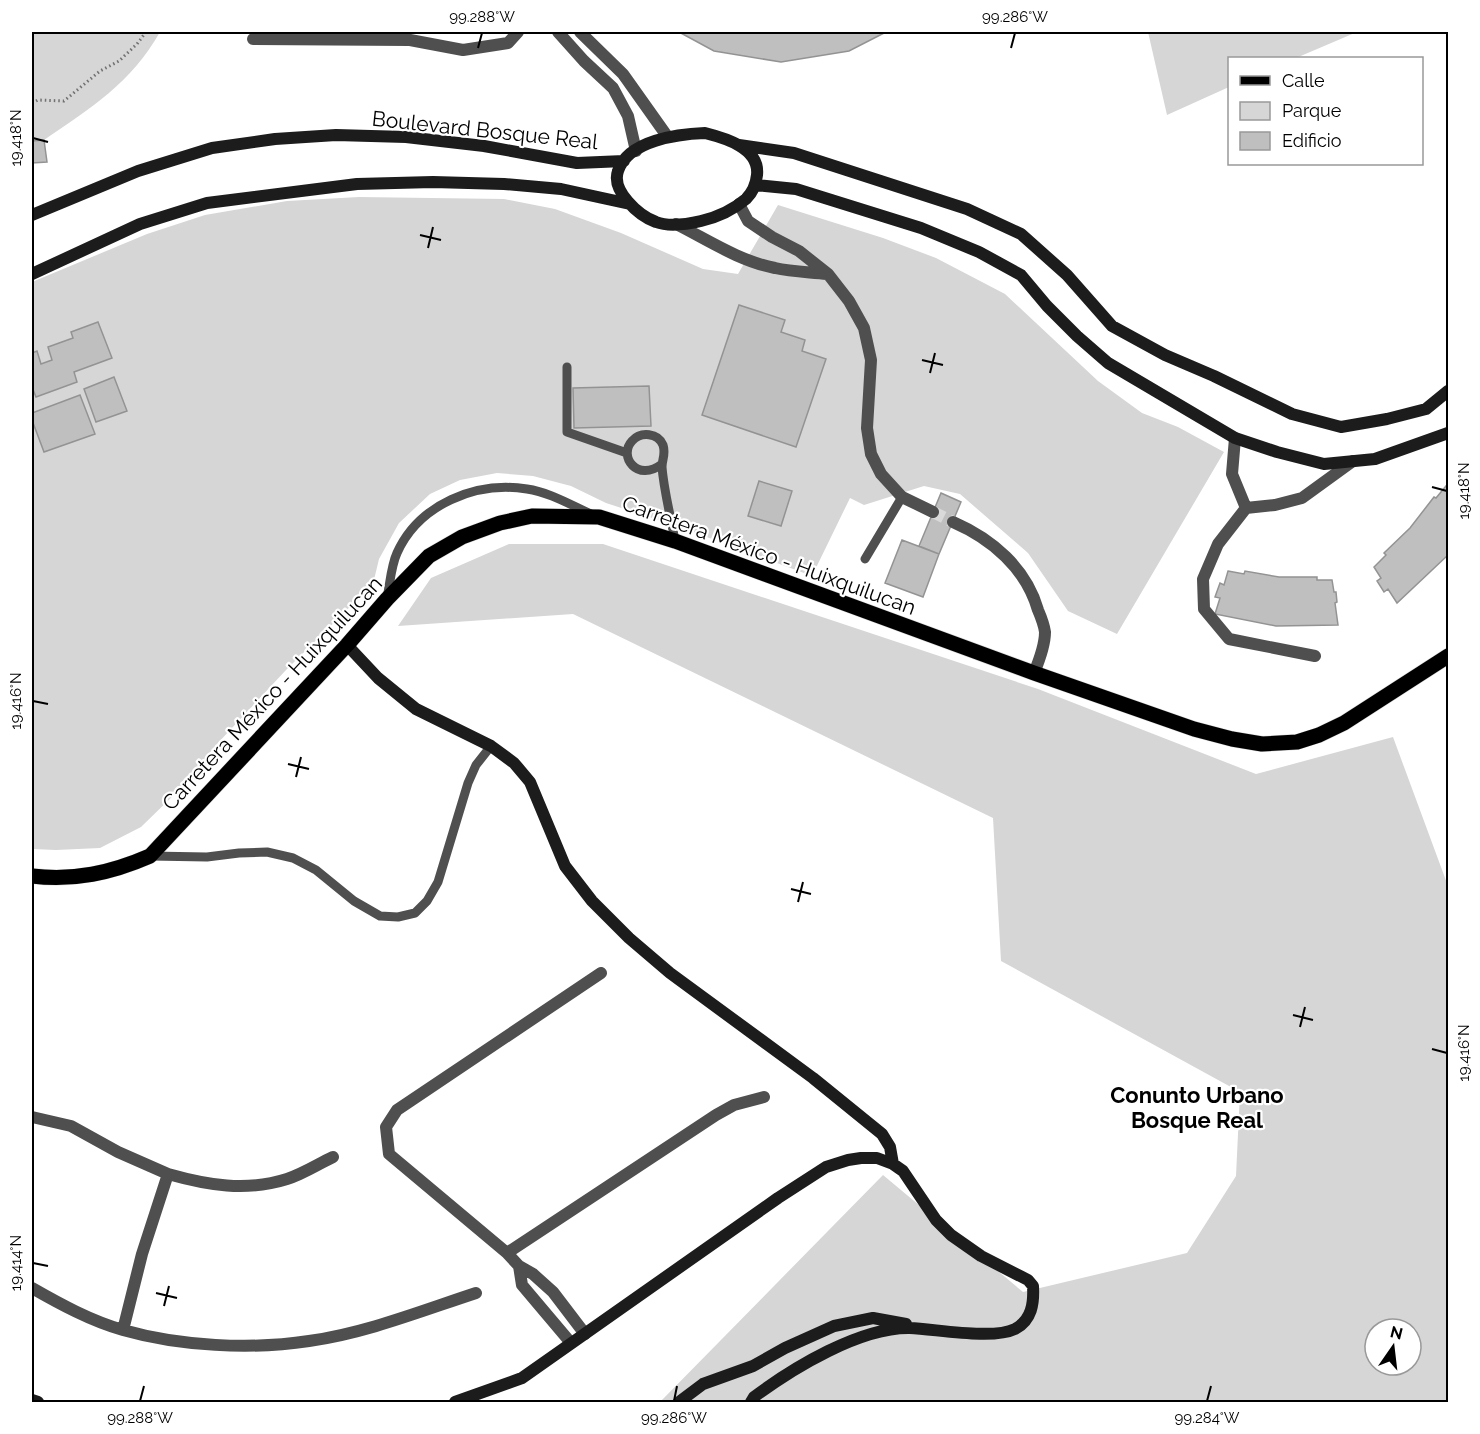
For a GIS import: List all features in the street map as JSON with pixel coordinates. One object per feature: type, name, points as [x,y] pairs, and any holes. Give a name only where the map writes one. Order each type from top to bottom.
[{"type":"main road","name":"Carretera México - Huixquilucan","points":[[32,876],[55,879],[86,877],[122,868],[150,856],[429,556],[462,537],[500,523],[532,516],[599,517],[675,541],[1034,673],[1194,729],[1232,739],[1278,744],[1297,742],[1319,735],[1344,723],[1449,656]]},
{"type":"street","points":[[253,39],[410,40],[463,50],[508,43],[519,32]]},
{"type":"street","points":[[558,32],[613,88],[628,116],[636,151]]},
{"type":"street","points":[[580,32],[623,74],[667,136]]},
{"type":"street","points":[[705,133],[725,138],[739,145],[752,155],[758,171],[756,185],[747,198],[718,217],[676,224],[657,222],[630,204],[618,186],[617,172],[624,161],[636,151],[667,136],[705,133]]},
{"type":"street","name":"Boulevard Bosque Real","points":[[32,215],[138,171],[212,148],[275,139],[336,135],[406,137],[484,146],[577,163],[624,161]]},
{"type":"street","points":[[739,145],[794,153],[967,209],[1021,234],[1067,275],[1112,326],[1165,355],[1292,414],[1341,427],[1426,409],[1449,391]]},
{"type":"street","points":[[32,273],[140,224],[207,203],[345,185],[433,182],[504,184],[561,189],[630,204]]},
{"type":"street","points":[[756,185],[796,189],[921,228],[979,252],[1021,275],[1047,306],[1108,363],[1235,438],[1276,452],[1324,464],[1375,459],[1449,432]]},
{"type":"street","points":[[739,204],[748,221],[799,251],[828,274],[849,301],[864,328],[871,360],[867,428],[871,454],[881,474],[902,497],[933,512]]},
{"type":"street","points":[[676,224],[752,261],[775,268],[828,274]]},
{"type":"street","points":[[1235,438],[1232,474],[1236,489],[1246,508]]},
{"type":"street","points":[[1315,656],[1229,639],[1204,609],[1203,579],[1218,544],[1246,508],[1275,506],[1302,498],[1353,461]]},
{"type":"street","points":[[953,522],[994,546],[1017,568],[1034,593],[1045,630],[1040,659],[1034,673]]},
{"type":"street","points":[[347,645],[378,678],[416,709],[491,746],[514,763],[531,782],[566,866],[592,901],[629,938],[670,973],[813,1078],[882,1134],[890,1147],[893,1164]]},
{"type":"street","points":[[585,1334],[553,1292],[533,1274],[519,1266],[507,1253],[389,1154],[386,1127],[396,1110],[601,973]]},
{"type":"street","points":[[507,1253],[716,1115],[734,1105],[764,1097]]},
{"type":"street","points":[[32,1118],[71,1126],[118,1152],[168,1174],[205,1184],[241,1187],[287,1179],[333,1157]]},
{"type":"street","points":[[455,1402],[522,1378],[778,1198],[826,1167],[861,1158],[877,1158],[893,1164],[903,1172],[936,1220],[951,1235],[981,1256],[1028,1280],[1033,1286],[1032,1310],[1026,1321],[1014,1330],[994,1333],[908,1328],[874,1332],[795,1368],[754,1397],[751,1402]]},
{"type":"street","points":[[123,1330],[142,1254],[168,1174]]},
{"type":"street","points":[[519,1266],[522,1285],[571,1343]]},
{"type":"street","points":[[32,1288],[84,1315],[123,1330],[226,1346],[263,1346],[309,1341],[364,1329],[476,1293]]},
{"type":"street","points":[[679,1402],[703,1384],[753,1366],[785,1348],[834,1326],[873,1318],[945,1331]]},
{"type":"street","points":[[32,1400],[38,1402]]},
{"type":"lane","points":[[567,367],[567,432],[627,453]]},
{"type":"lane","points":[[662,464],[652,471],[640,471],[631,464],[627,453],[630,442],[640,435],[652,435],[662,442],[665,453],[662,464],[675,541]]},
{"type":"lane","points":[[387,599],[396,554],[411,530],[432,508],[460,496],[496,487],[529,489],[557,498],[599,517]]},
{"type":"lane","points":[[865,559],[902,497]]},
{"type":"lane","points":[[150,856],[207,857],[267,852],[293,858],[316,870],[354,902],[380,916],[398,917],[415,913],[427,901],[438,882],[472,774],[491,746]]},
{"type":"path","points":[[32,104],[38,100],[64,101],[100,71],[119,61],[146,32]]},
{"type":"green space","points":[[32,32],[160,32],[136,66],[109,93],[44,140],[32,141]]},
{"type":"green space","points":[[1148,32],[1357,32],[1298,57],[1228,57],[1228,87],[1167,115]]},
{"type":"green space","points":[[359,197],[504,199],[555,209],[621,233],[703,269],[738,274],[778,205],[883,238],[936,258],[1005,294],[1098,381],[1142,413],[1178,427],[1224,452],[1117,634],[1068,611],[1028,553],[960,494],[924,486],[864,505],[850,498],[812,576],[677,526],[606,503],[571,486],[533,476],[497,473],[460,480],[430,494],[399,523],[379,559],[373,584],[286,670],[217,744],[178,791],[141,827],[100,848],[32,849],[32,282],[147,234],[205,215],[287,201]]},
{"type":"green space","points":[[509,544],[603,544],[1038,689],[1256,774],[1393,737],[1448,886],[1448,1402],[660,1402],[883,1175],[1023,1292],[1187,1253],[1236,1176],[1240,1092],[1001,961],[993,818],[573,614],[398,626],[431,578]]},
{"type":"building","points":[[679,32],[886,32],[849,51],[781,62],[714,51]]},
{"type":"building","points":[[44,140],[47,162],[32,163],[32,141]]},
{"type":"building","points":[[739,305],[785,320],[781,332],[805,340],[802,351],[826,359],[796,447],[702,415]]},
{"type":"building","points":[[98,322],[112,358],[74,372],[77,382],[36,397],[32,387],[32,353],[37,351],[41,364],[52,360],[48,347],[73,338],[71,332]]},
{"type":"building","points":[[114,377],[127,411],[96,422],[84,389]]},
{"type":"building","points":[[649,386],[651,426],[574,428],[573,388]]},
{"type":"building","points":[[80,395],[95,434],[44,452],[32,420],[32,413]]},
{"type":"building","points":[[759,481],[792,491],[781,526],[748,516]]},
{"type":"building","points":[[1446,486],[1448,487],[1448,555],[1397,603],[1388,589],[1384,592],[1377,581],[1381,578],[1374,567],[1386,555],[1384,553],[1410,528],[1434,497],[1436,498]]},
{"type":"building","points":[[941,493],[961,502],[939,554],[919,546]]},
{"type":"building","points":[[902,540],[939,554],[923,597],[885,583]]},
{"type":"building","points":[[1228,571],[1332,580],[1334,592],[1336,592],[1338,625],[1276,626],[1215,614],[1220,598],[1215,597],[1220,583],[1224,585]]},
{"type":"tunnel","points":[[933,512],[953,522]]},
{"type":"district","name":"Conunto Urbano Bosque Real","points":[[1197,1108]]}]
